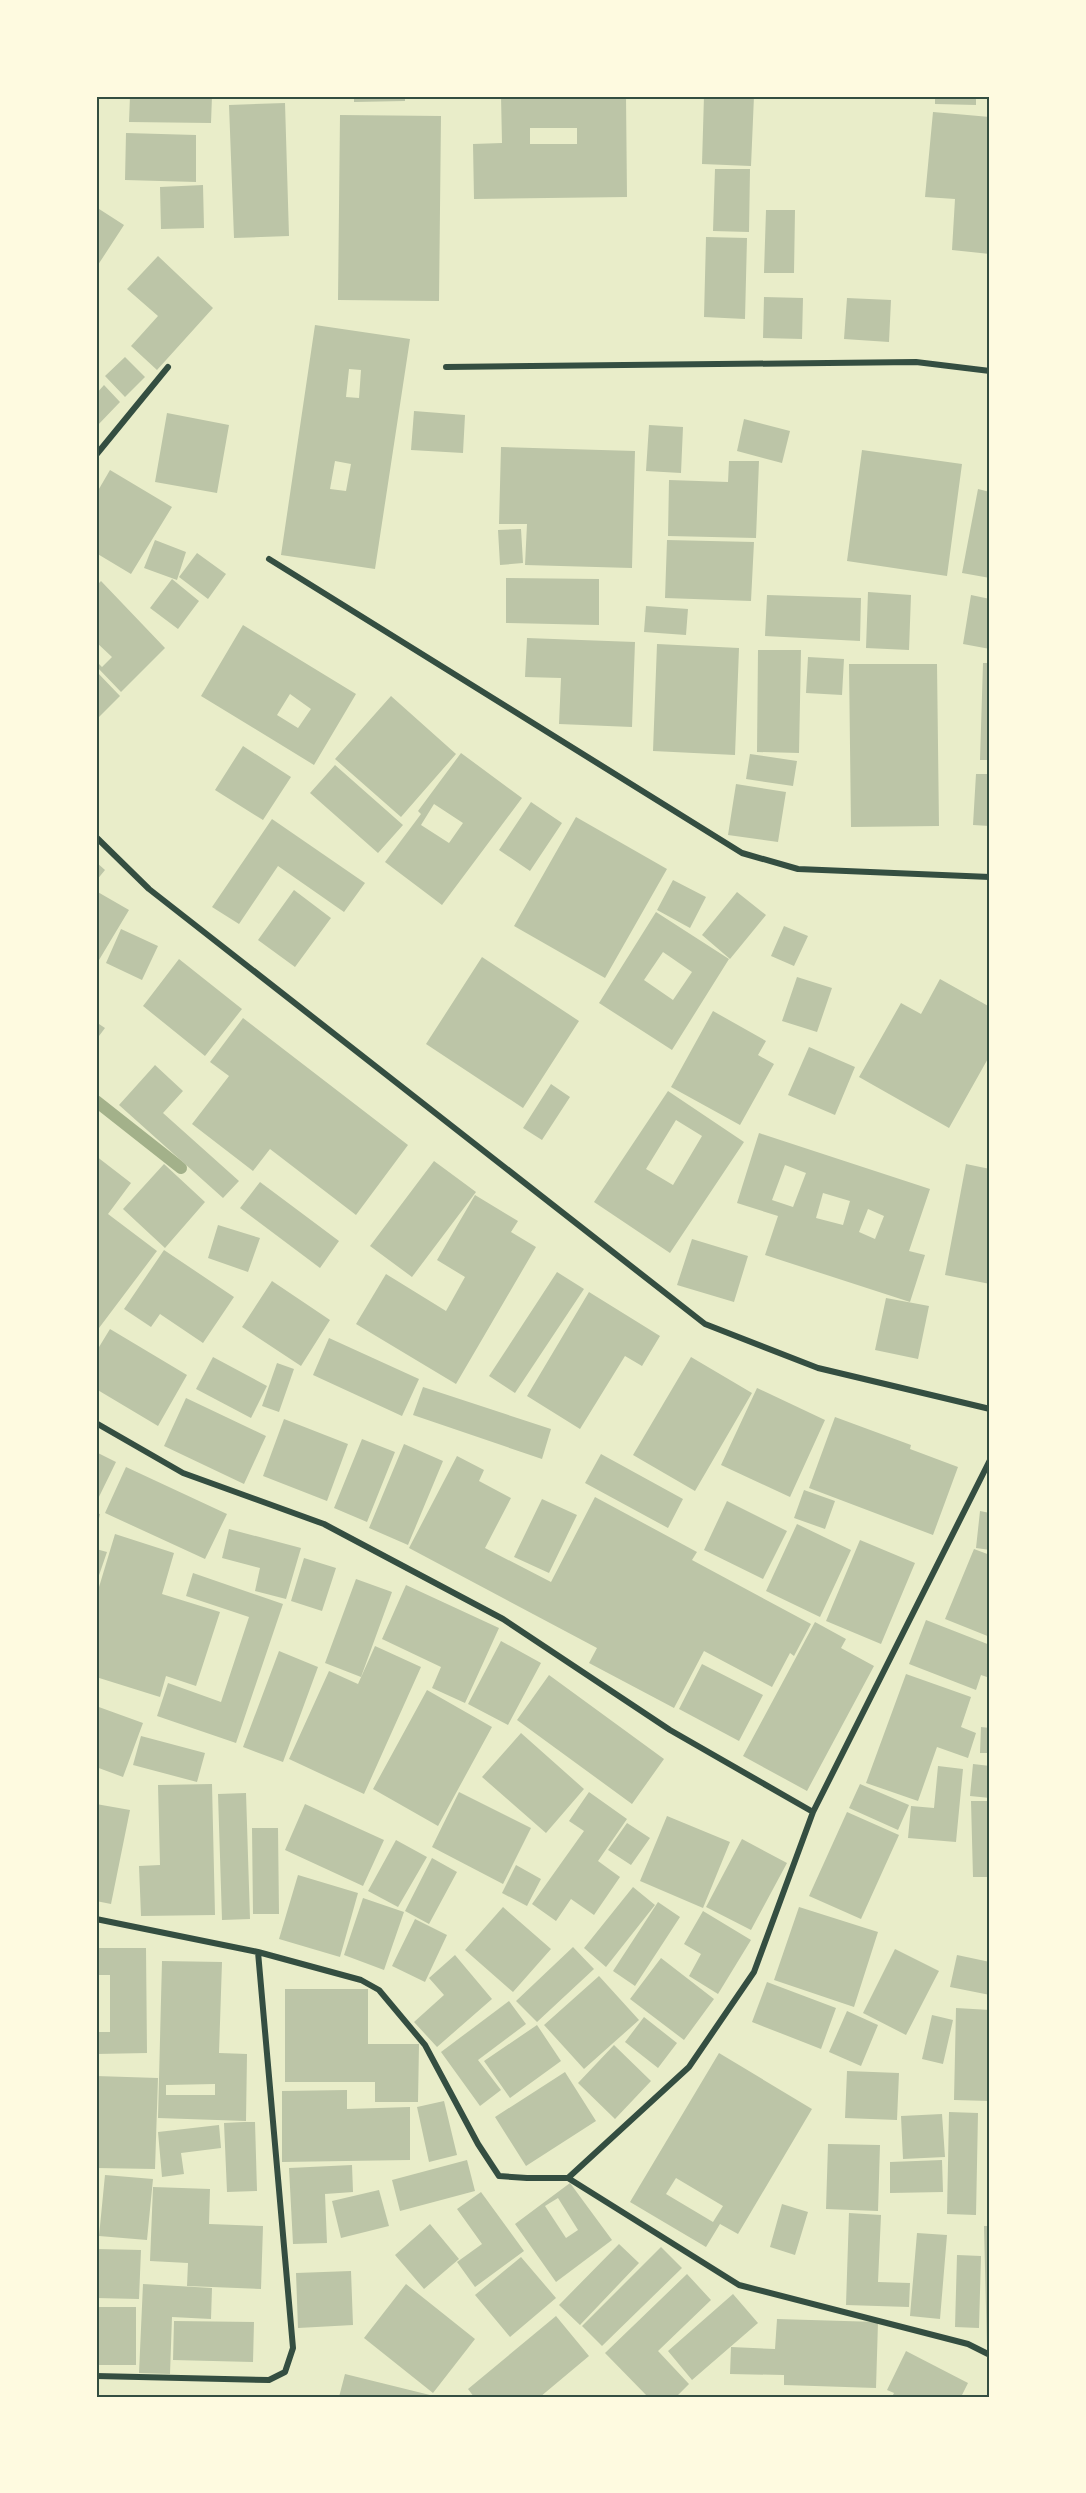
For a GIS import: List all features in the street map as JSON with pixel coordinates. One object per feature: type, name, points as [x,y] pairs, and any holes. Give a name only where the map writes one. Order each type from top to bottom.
[{"type":"street","points":[[446,367],[916,362],[990,370]]},
{"type":"street","points":[[96,454],[168,367]]},
{"type":"street","points":[[269,559],[742,853],[798,868],[990,877]]},
{"type":"street","points":[[96,837],[149,890],[705,1324],[818,1368],[990,1409]]},
{"type":"street","points":[[96,1423],[183,1473],[324,1524],[493,1614],[670,1730],[813,1812]]},
{"type":"street","points":[[568,2178],[689,2067],[754,1972],[813,1812],[990,1460]]},
{"type":"street","points":[[96,1919],[258,1952],[361,1980],[379,1990],[425,2045],[478,2144],[499,2176],[568,2178],[740,2285],[968,2344],[990,2355]]},
{"type":"street","points":[[96,2376],[269,2380],[285,2372],[293,2348],[258,1952]]},
{"type":"building","points":[[130,96],[212,96],[211,123],[129,122]]},
{"type":"building","points":[[354,96],[405,96],[405,101],[354,102]]},
{"type":"building","points":[[501,96],[626,96],[627,197],[474,199],[473,144],[502,143]],"holes":[[[530,128],[577,128],[577,144],[530,144]]]},
{"type":"building","points":[[704,96],[754,96],[751,166],[702,164]]},
{"type":"building","points":[[935,96],[976,96],[976,105],[935,104]]},
{"type":"building","points":[[285,103],[289,236],[234,238],[229,105]]},
{"type":"building","points":[[933,112],[990,117],[990,254],[952,250],[955,199],[925,197]]},
{"type":"building","points":[[340,115],[441,116],[439,301],[338,300]]},
{"type":"building","points":[[126,133],[196,135],[196,182],[125,180]]},
{"type":"building","points":[[715,169],[750,169],[749,232],[713,231]]},
{"type":"building","points":[[203,185],[204,228],[161,229],[160,187]]},
{"type":"building","points":[[96,207],[124,225],[96,268]]},
{"type":"building","points":[[766,210],[795,210],[794,273],[764,273]]},
{"type":"building","points":[[706,237],[747,238],[745,319],[704,317]]},
{"type":"building","points":[[158,256],[213,308],[157,370],[131,346],[158,316],[127,289]]},
{"type":"building","points":[[764,297],[803,298],[802,339],[763,338]]},
{"type":"building","points":[[847,298],[891,300],[889,342],[844,339]]},
{"type":"building","points":[[315,325],[410,339],[375,569],[281,555]],"holes":[[[349,369],[361,370],[359,398],[346,397]],[[335,461],[351,464],[346,491],[330,489]]]},
{"type":"building","points":[[125,357],[145,377],[125,397],[105,376]]},
{"type":"building","points":[[104,385],[120,402],[96,427],[96,394]]},
{"type":"building","points":[[414,411],[465,415],[463,453],[411,450]]},
{"type":"building","points":[[167,413],[229,425],[217,493],[155,482]]},
{"type":"building","points":[[744,419],[790,431],[782,463],[737,451]]},
{"type":"building","points":[[649,425],[683,427],[681,473],[646,471]]},
{"type":"building","points":[[501,447],[635,451],[632,568],[525,565],[527,524],[499,524]]},
{"type":"building","points":[[862,450],[962,464],[947,576],[847,561]]},
{"type":"building","points":[[729,461],[759,461],[756,538],[668,536],[669,480],[728,482]]},
{"type":"building","points":[[110,470],[172,507],[131,574],[96,553],[96,494]]},
{"type":"building","points":[[978,489],[990,492],[990,578],[962,573]]},
{"type":"building","points":[[521,529],[523,563],[500,565],[498,530]]},
{"type":"building","points":[[155,540],[186,552],[177,580],[144,568]]},
{"type":"building","points":[[667,540],[754,542],[751,601],[665,598]]},
{"type":"building","points":[[197,553],[226,574],[208,599],[179,577]]},
{"type":"building","points":[[506,578],[599,579],[599,625],[506,623]]},
{"type":"building","points":[[172,579],[199,601],[178,629],[150,608]]},
{"type":"building","points":[[101,581],[165,648],[121,692],[96,666],[96,661],[102,667],[112,657],[96,642],[96,586]]},
{"type":"building","points":[[868,592],[911,595],[909,650],[866,648]]},
{"type":"building","points":[[767,595],[861,598],[860,641],[765,636]]},
{"type":"building","points":[[971,595],[990,599],[990,649],[963,644]]},
{"type":"building","points":[[646,606],[688,609],[686,635],[644,632]]},
{"type":"building","points":[[243,625],[356,694],[314,765],[201,696]],"holes":[[[290,694],[311,709],[298,728],[277,715]]]},
{"type":"building","points":[[527,638],[635,642],[632,727],[559,724],[561,678],[525,677]]},
{"type":"building","points":[[657,644],[739,648],[735,755],[653,751]]},
{"type":"building","points":[[758,650],[801,650],[799,753],[757,752]]},
{"type":"building","points":[[808,657],[844,659],[842,695],[806,693]]},
{"type":"building","points":[[983,663],[990,663],[990,760],[980,760]]},
{"type":"building","points":[[849,664],[937,664],[939,826],[851,827]]},
{"type":"building","points":[[96,671],[120,696],[96,720]]},
{"type":"building","points":[[391,696],[456,754],[401,817],[335,759]]},
{"type":"building","points":[[243,746],[291,777],[263,820],[215,790]]},
{"type":"building","points":[[461,753],[522,798],[442,905],[385,862],[421,814],[418,811]],"holes":[[[434,804],[463,823],[449,843],[421,825]]]},
{"type":"building","points":[[750,754],[797,761],[793,786],[746,779]]},
{"type":"building","points":[[335,765],[403,825],[378,853],[310,793]]},
{"type":"building","points":[[976,774],[990,774],[990,826],[973,825]]},
{"type":"building","points":[[736,784],[786,792],[778,842],[728,835]]},
{"type":"building","points":[[531,802],[562,823],[530,871],[499,850]]},
{"type":"building","points":[[576,817],[667,869],[605,978],[514,926]]},
{"type":"building","points":[[272,819],[365,883],[344,912],[278,866],[239,924],[212,907]]},
{"type":"building","points":[[96,862],[105,870],[96,881]]},
{"type":"building","points":[[673,880],[706,897],[690,928],[657,910]]},
{"type":"building","points":[[294,890],[331,918],[295,967],[258,940]]},
{"type":"building","points":[[96,891],[129,910],[96,965]]},
{"type":"building","points":[[737,892],[766,915],[730,959],[702,935]]},
{"type":"building","points":[[656,912],[729,959],[672,1050],[599,1003]],"holes":[[[663,952],[692,972],[673,1000],[644,980]]]},
{"type":"building","points":[[784,926],[808,936],[794,966],[771,956]]},
{"type":"building","points":[[121,929],[158,946],[142,980],[106,963]]},
{"type":"building","points":[[482,957],[579,1021],[523,1108],[426,1044]]},
{"type":"building","points":[[179,959],[242,1009],[205,1056],[143,1006]]},
{"type":"building","points":[[797,977],[832,988],[817,1032],[782,1021]]},
{"type":"building","points":[[940,979],[990,1007],[990,1055],[949,1128],[859,1077],[901,1003],[921,1014]]},
{"type":"building","points":[[713,1011],[766,1041],[758,1055],[774,1064],[740,1125],[671,1087]]},
{"type":"building","points":[[243,1018],[408,1145],[356,1215],[270,1149],[253,1171],[192,1124],[229,1076],[210,1062]]},
{"type":"building","points":[[96,1022],[105,1028],[96,1040]]},
{"type":"building","points":[[809,1047],[855,1067],[835,1115],[788,1095]]},
{"type":"building","points":[[155,1065],[183,1091],[163,1113],[239,1181],[223,1198],[119,1105]]},
{"type":"building","points":[[551,1084],[570,1097],[542,1140],[523,1128]]},
{"type":"building","points":[[668,1091],[744,1142],[670,1253],[594,1202]],"holes":[[[676,1120],[702,1136],[673,1185],[646,1169]]]},
{"type":"building","points":[[759,1133],[930,1189],[909,1251],[925,1255],[910,1302],[765,1255],[778,1216],[737,1203]],"holes":[[[785,1165],[806,1173],[793,1207],[772,1200]],[[823,1193],[850,1201],[843,1225],[816,1218]],[[868,1209],[884,1216],[875,1239],[859,1232]]]},
{"type":"building","points":[[96,1156],[131,1183],[108,1214],[157,1251],[96,1332]]},
{"type":"building","points":[[434,1161],[476,1192],[412,1277],[370,1246]]},
{"type":"building","points":[[164,1164],[205,1202],[165,1248],[123,1209]]},
{"type":"building","points":[[966,1164],[990,1169],[990,1284],[945,1275]]},
{"type":"building","points":[[260,1182],[339,1241],[320,1268],[240,1208]]},
{"type":"building","points":[[475,1195],[518,1221],[511,1232],[536,1247],[456,1384],[356,1324],[386,1274],[446,1311],[465,1277],[437,1260]]},
{"type":"building","points":[[218,1225],[260,1238],[248,1272],[208,1258]]},
{"type":"building","points":[[692,1239],[748,1256],[734,1302],[677,1285]]},
{"type":"building","points":[[164,1250],[234,1297],[203,1343],[160,1314],[151,1327],[124,1309]]},
{"type":"building","points":[[557,1272],[584,1289],[515,1393],[489,1376]]},
{"type":"building","points":[[272,1281],[330,1320],[301,1366],[242,1327]]},
{"type":"building","points":[[589,1292],[660,1336],[642,1366],[625,1356],[580,1429],[527,1396]]},
{"type":"building","points":[[886,1298],[929,1306],[918,1359],[875,1350]]},
{"type":"building","points":[[110,1329],[187,1375],[158,1426],[96,1389],[96,1352]]},
{"type":"building","points":[[329,1338],[419,1379],[402,1416],[313,1375]]},
{"type":"building","points":[[213,1357],[267,1386],[251,1418],[196,1389]]},
{"type":"building","points":[[691,1357],[752,1393],[695,1491],[633,1455]]},
{"type":"building","points":[[277,1363],[294,1369],[279,1412],[262,1406]]},
{"type":"building","points":[[423,1387],[551,1429],[542,1459],[413,1415]]},
{"type":"building","points":[[757,1388],[825,1420],[790,1497],[721,1465]]},
{"type":"building","points":[[186,1398],[266,1436],[244,1484],[164,1446]]},
{"type":"building","points":[[835,1417],[911,1445],[910,1449],[958,1467],[933,1535],[809,1488]]},
{"type":"building","points":[[284,1419],[348,1444],[327,1501],[263,1476]]},
{"type":"building","points":[[362,1439],[395,1452],[367,1522],[334,1508]]},
{"type":"building","points":[[404,1444],[443,1461],[408,1545],[369,1528]]},
{"type":"building","points":[[96,1452],[116,1462],[96,1503]]},
{"type":"building","points":[[601,1454],[683,1499],[668,1528],[585,1483]]},
{"type":"building","points":[[457,1456],[484,1470],[479,1481],[511,1498],[485,1548],[551,1582],[595,1497],[697,1552],[692,1560],[811,1624],[794,1656],[790,1653],[772,1687],[704,1651],[674,1708],[589,1663],[597,1648],[409,1548]]},
{"type":"building","points":[[126,1467],[227,1514],[205,1559],[105,1513]]},
{"type":"building","points":[[804,1490],[835,1501],[825,1529],[794,1518]]},
{"type":"building","points":[[542,1499],[577,1515],[549,1573],[514,1557]]},
{"type":"building","points":[[727,1501],[787,1531],[763,1579],[704,1550]]},
{"type":"building","points":[[980,1511],[990,1513],[990,1550],[976,1548]]},
{"type":"building","points":[[96,1513],[100,1514],[97,1527],[96,1527]]},
{"type":"building","points":[[797,1524],[851,1550],[820,1617],[766,1591]]},
{"type":"building","points":[[229,1529],[301,1548],[286,1599],[255,1591],[260,1568],[222,1558]]},
{"type":"building","points":[[115,1534],[174,1553],[162,1594],[220,1612],[196,1686],[166,1676],[160,1697],[96,1677],[96,1597]]},
{"type":"building","points":[[860,1540],[915,1563],[881,1644],[826,1621]]},
{"type":"building","points":[[96,1549],[107,1552],[96,1584]]},
{"type":"building","points":[[974,1549],[990,1555],[990,1637],[945,1619]]},
{"type":"building","points":[[304,1558],[336,1568],[322,1611],[291,1601]]},
{"type":"building","points":[[193,1573],[283,1604],[236,1743],[157,1716],[168,1683],[221,1702],[249,1617],[186,1596]]},
{"type":"building","points":[[356,1579],[392,1592],[361,1677],[325,1663]]},
{"type":"building","points":[[406,1585],[499,1628],[465,1703],[432,1688],[441,1667],[382,1639]]},
{"type":"building","points":[[926,1620],[990,1645],[990,1678],[981,1675],[976,1690],[909,1664]]},
{"type":"building","points":[[815,1622],[846,1639],[841,1648],[874,1666],[807,1791],[743,1756]]},
{"type":"building","points":[[501,1641],[541,1663],[508,1725],[468,1704]]},
{"type":"building","points":[[375,1646],[421,1667],[364,1794],[289,1759],[329,1671],[358,1684]]},
{"type":"building","points":[[279,1651],[318,1667],[283,1762],[243,1747]]},
{"type":"building","points":[[702,1664],[763,1695],[739,1741],[679,1709]]},
{"type":"building","points":[[906,1674],[971,1697],[961,1727],[976,1733],[968,1758],[937,1747],[918,1801],[866,1783]]},
{"type":"building","points":[[549,1675],[664,1759],[632,1804],[517,1720]]},
{"type":"building","points":[[427,1690],[492,1727],[438,1826],[373,1789]]},
{"type":"building","points":[[96,1706],[143,1723],[123,1777],[96,1767]]},
{"type":"building","points":[[981,1727],[990,1728],[990,1753],[980,1753]]},
{"type":"building","points":[[521,1733],[584,1789],[546,1833],[482,1777]]},
{"type":"building","points":[[141,1736],[205,1753],[197,1782],[133,1765]]},
{"type":"building","points":[[973,1764],[990,1766],[990,1798],[970,1796]]},
{"type":"building","points":[[938,1766],[963,1769],[956,1842],[908,1838],[911,1806],[934,1808]]},
{"type":"building","points":[[212,1784],[215,1915],[141,1916],[139,1866],[160,1865],[158,1785]]},
{"type":"building","points":[[860,1784],[909,1805],[898,1830],[849,1808]]},
{"type":"building","points":[[459,1792],[531,1828],[503,1884],[432,1847]]},
{"type":"building","points":[[589,1792],[627,1819],[598,1861],[620,1877],[594,1915],[571,1899],[556,1921],[532,1904],[584,1831],[569,1821]]},
{"type":"building","points":[[246,1793],[250,1919],[222,1920],[218,1794]]},
{"type":"building","points":[[971,1801],[988,1801],[990,1877],[973,1877]]},
{"type":"building","points":[[96,1804],[130,1810],[111,1904],[96,1901]]},
{"type":"building","points":[[305,1804],[384,1840],[363,1886],[285,1850]]},
{"type":"building","points":[[847,1812],[899,1835],[861,1919],[809,1896]]},
{"type":"building","points":[[667,1816],[730,1842],[703,1908],[640,1881]]},
{"type":"building","points":[[627,1823],[650,1838],[631,1865],[608,1850]]},
{"type":"building","points":[[252,1828],[278,1828],[279,1914],[253,1914]]},
{"type":"building","points":[[742,1839],[787,1863],[751,1930],[706,1907]]},
{"type":"building","points":[[396,1840],[427,1857],[398,1907],[368,1891]]},
{"type":"building","points":[[432,1858],[457,1872],[429,1924],[405,1911]]},
{"type":"building","points":[[516,1865],[541,1879],[527,1906],[502,1893]]},
{"type":"building","points":[[298,1875],[358,1893],[340,1957],[279,1939]]},
{"type":"building","points":[[633,1887],[655,1905],[606,1967],[584,1948]]},
{"type":"building","points":[[363,1898],[404,1912],[384,1970],[344,1955]]},
{"type":"building","points":[[658,1902],[680,1917],[635,1986],[613,1971]]},
{"type":"building","points":[[503,1907],[551,1949],[513,1992],[465,1950]]},
{"type":"building","points":[[799,1907],[878,1932],[854,2007],[774,1980]]},
{"type":"building","points":[[703,1911],[751,1940],[718,1994],[689,1976],[701,1954],[684,1944]]},
{"type":"building","points":[[415,1919],[447,1935],[425,1982],[392,1966]]},
{"type":"building","points":[[573,1947],[594,1969],[537,2022],[516,2001]]},
{"type":"building","points":[[96,1948],[146,1948],[147,2053],[96,2054],[96,2032],[110,2032],[110,1975],[96,1975]]},
{"type":"building","points":[[895,1949],[939,1971],[906,2035],[863,2013]]},
{"type":"building","points":[[455,1955],[492,1999],[437,2047],[414,2022],[444,1995],[429,1978]]},
{"type":"building","points":[[957,1955],[990,1962],[990,1995],[950,1987]]},
{"type":"building","points":[[661,1958],[714,1999],[684,2040],[630,1999]]},
{"type":"building","points":[[162,1961],[222,1962],[219,2053],[247,2054],[246,2121],[158,2118]],"holes":[[[215,2084],[215,2095],[166,2095],[166,2085]]]},
{"type":"building","points":[[599,1976],[639,2020],[584,2069],[544,2025]]},
{"type":"building","points":[[767,1982],[836,2008],[821,2049],[752,2022]]},
{"type":"building","points":[[285,1989],[368,1989],[368,2044],[419,2044],[418,2102],[375,2102],[375,2082],[285,2082]]},
{"type":"building","points":[[509,2001],[526,2024],[478,2060],[501,2090],[480,2106],[441,2052]]},
{"type":"building","points":[[956,2008],[990,2010],[990,2101],[954,2100]]},
{"type":"building","points":[[847,2011],[878,2025],[861,2066],[829,2052]]},
{"type":"building","points":[[932,2015],[953,2020],[943,2064],[922,2059]]},
{"type":"building","points":[[644,2017],[677,2043],[658,2068],[625,2042]]},
{"type":"building","points":[[537,2025],[561,2061],[510,2098],[484,2061]]},
{"type":"building","points":[[614,2045],[651,2081],[615,2119],[578,2083]]},
{"type":"building","points":[[719,2053],[812,2109],[738,2234],[720,2224],[706,2247],[630,2202]],"holes":[[[676,2178],[723,2206],[713,2222],[666,2194]]]},
{"type":"building","points":[[847,2071],[899,2073],[897,2120],[845,2118]]},
{"type":"building","points":[[565,2072],[596,2121],[526,2166],[495,2117]]},
{"type":"building","points":[[96,2076],[158,2078],[155,2169],[96,2168]]},
{"type":"building","points":[[347,2090],[347,2109],[410,2107],[410,2160],[282,2162],[282,2091]]},
{"type":"building","points":[[444,2101],[457,2155],[429,2162],[417,2107]]},
{"type":"building","points":[[949,2112],[978,2113],[976,2215],[947,2214]]},
{"type":"building","points":[[942,2114],[945,2157],[903,2159],[901,2116]]},
{"type":"building","points":[[255,2122],[257,2191],[227,2192],[224,2123]]},
{"type":"building","points":[[219,2125],[221,2148],[181,2153],[184,2174],[162,2177],[158,2132]]},
{"type":"building","points":[[828,2144],[880,2145],[878,2211],[826,2209]]},
{"type":"building","points":[[467,2160],[475,2191],[400,2211],[392,2180]]},
{"type":"building","points":[[942,2160],[943,2192],[890,2193],[890,2162]]},
{"type":"building","points":[[352,2165],[353,2192],[325,2194],[327,2243],[293,2244],[289,2168]]},
{"type":"building","points":[[105,2175],[153,2179],[147,2240],[99,2236]]},
{"type":"building","points":[[570,2183],[612,2240],[556,2282],[515,2224]],"holes":[[[558,2198],[578,2230],[566,2238],[545,2206]]]},
{"type":"building","points":[[153,2187],[210,2189],[209,2224],[263,2226],[261,2289],[187,2286],[188,2263],[150,2261]]},
{"type":"building","points":[[379,2190],[389,2226],[341,2238],[332,2201]]},
{"type":"building","points":[[481,2192],[524,2251],[475,2287],[457,2262],[482,2244],[457,2209]]},
{"type":"building","points":[[988,2193],[990,2193],[990,2213],[987,2213]]},
{"type":"building","points":[[782,2204],[808,2212],[795,2255],[770,2247]]},
{"type":"building","points":[[849,2213],[881,2215],[878,2282],[910,2283],[909,2307],[846,2305]]},
{"type":"building","points":[[430,2224],[459,2259],[424,2289],[395,2255]]},
{"type":"building","points":[[984,2226],[990,2226],[990,2349],[987,2349]]},
{"type":"building","points":[[917,2233],[947,2235],[940,2319],[910,2316]]},
{"type":"building","points":[[619,2244],[639,2263],[580,2325],[559,2305]]},
{"type":"building","points":[[661,2247],[682,2268],[602,2346],[582,2326]]},
{"type":"building","points":[[96,2249],[141,2250],[139,2299],[96,2298]]},
{"type":"building","points":[[957,2255],[981,2256],[979,2328],[955,2327]]},
{"type":"building","points":[[521,2257],[556,2298],[510,2337],[475,2295]]},
{"type":"building","points":[[351,2271],[353,2325],[298,2328],[296,2273]]},
{"type":"building","points":[[687,2274],[711,2300],[658,2351],[689,2384],[676,2397],[648,2397],[605,2353]]},
{"type":"building","points":[[143,2284],[212,2288],[211,2319],[172,2317],[170,2374],[139,2373]]},
{"type":"building","points":[[406,2284],[475,2339],[433,2393],[364,2338]]},
{"type":"building","points":[[733,2294],[758,2323],[692,2380],[668,2351]]},
{"type":"building","points":[[96,2307],[136,2307],[136,2365],[96,2365]]},
{"type":"building","points":[[556,2316],[589,2356],[540,2397],[474,2397],[468,2389]]},
{"type":"building","points":[[777,2319],[878,2322],[876,2388],[784,2385],[784,2375],[730,2374],[731,2347],[775,2349]]},
{"type":"building","points":[[174,2321],[254,2322],[253,2362],[173,2360]]},
{"type":"building","points":[[906,2351],[968,2383],[961,2397],[892,2397],[894,2393],[887,2390]]},
{"type":"building","points":[[345,2374],[434,2396],[434,2397],[339,2397]]},
{"type":"waterway","points":[[96,1101],[181,1168]]}]
